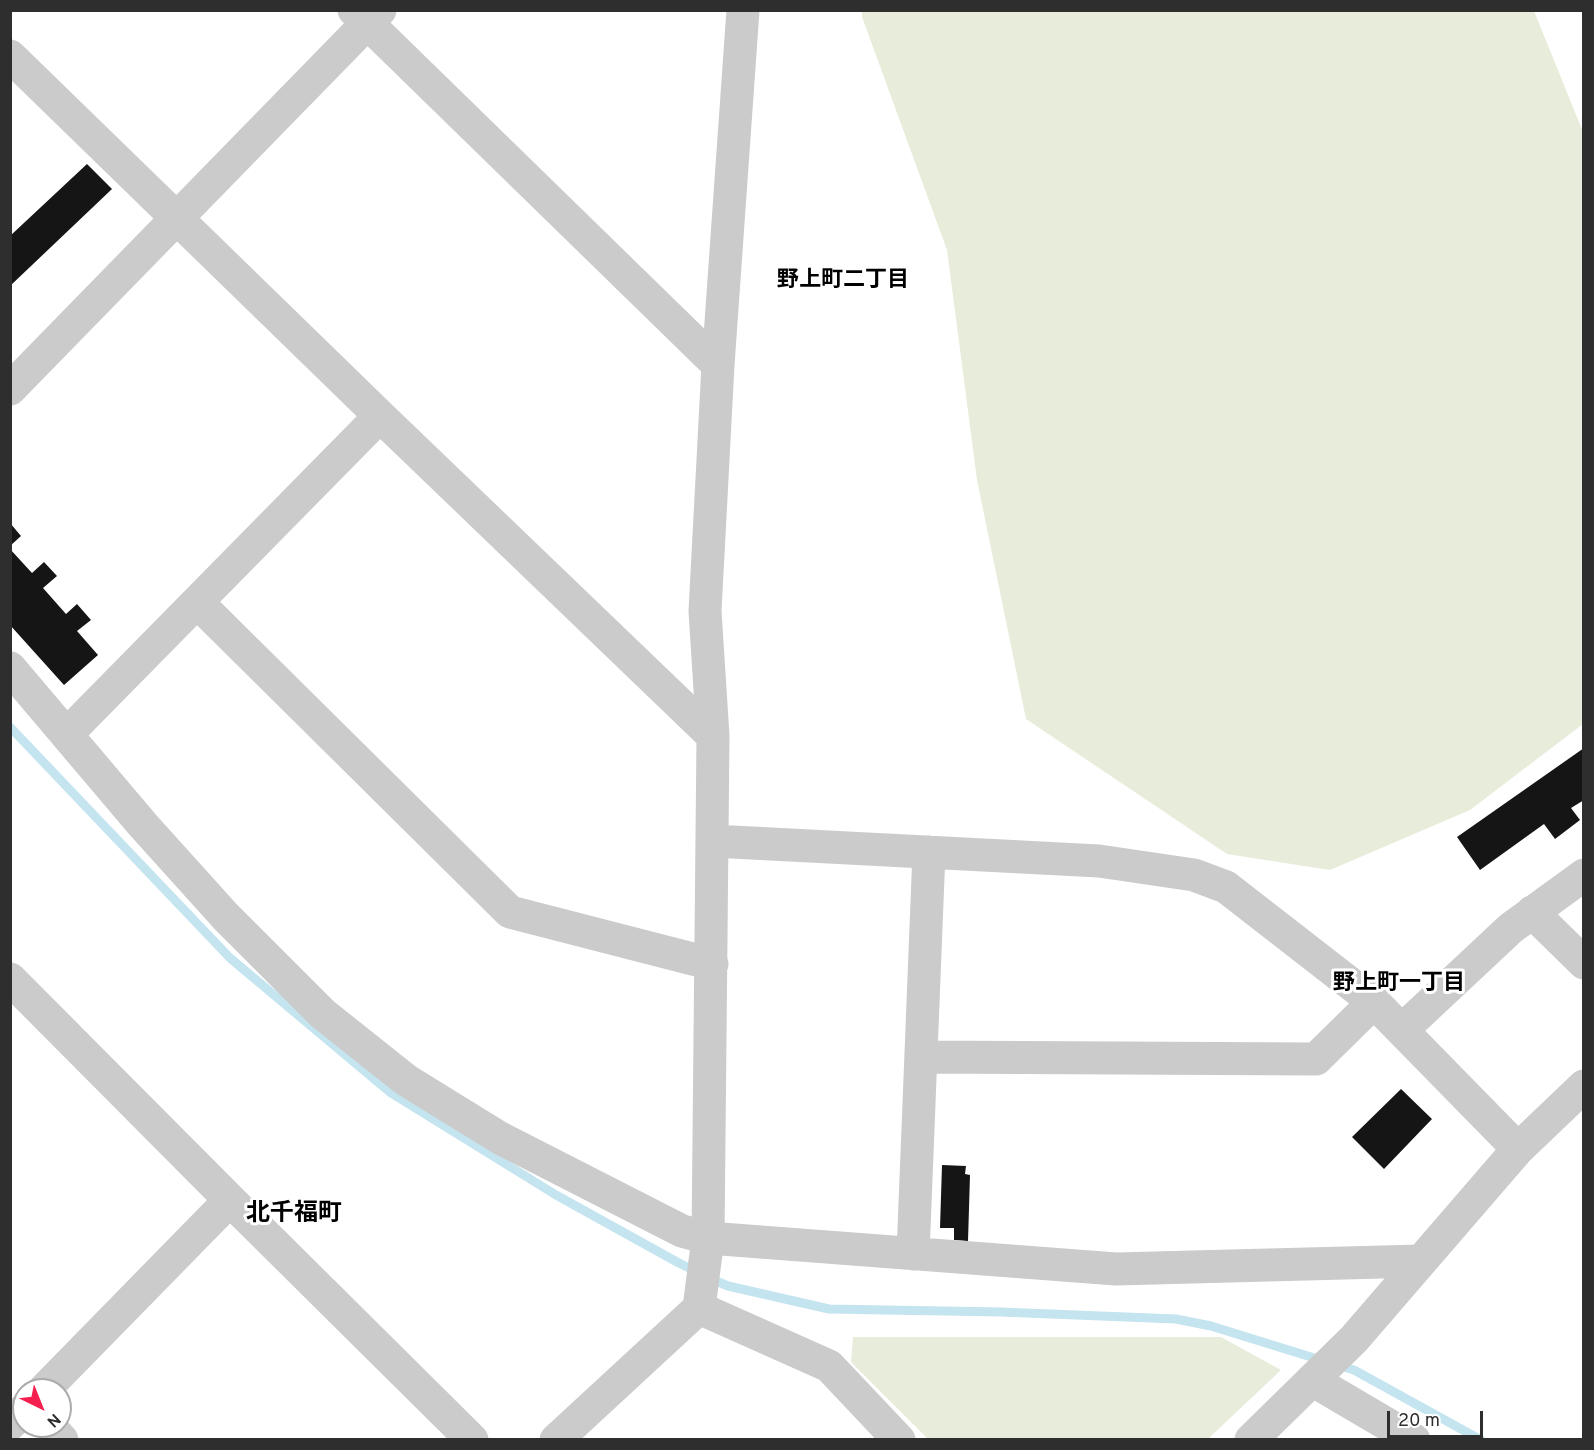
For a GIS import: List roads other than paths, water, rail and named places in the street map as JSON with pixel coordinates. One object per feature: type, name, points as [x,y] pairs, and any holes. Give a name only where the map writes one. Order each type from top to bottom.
[{"type":"street","points":[[556,1440],[699,1308],[708,1238],[712,964],[713,736],[705,611],[718,364],[743,10]]},
{"type":"street","points":[[10,389],[178,219],[367,15],[718,364]]},
{"type":"street","points":[[10,56],[713,736]]},
{"type":"street","points":[[67,734],[380,416]]},
{"type":"street","points":[[197,602],[510,912],[712,964]]},
{"type":"street","points":[[10,668],[143,825],[226,917],[323,1014],[406,1080],[500,1138],[682,1232],[708,1238],[1116,1269],[1421,1261]]},
{"type":"street","points":[[713,841],[1099,861],[1194,875],[1226,887],[1374,1002],[1518,1149]]},
{"type":"street","points":[[913,1254],[929,852]]},
{"type":"street","points":[[1402,1030],[1511,928],[1584,875]]},
{"type":"street","points":[[1533,912],[1584,963]]},
{"type":"street","points":[[10,980],[472,1440]]},
{"type":"street","points":[[921,1057],[1316,1059],[1374,1002]]},
{"type":"street","points":[[1251,1440],[1354,1339],[1518,1149],[1584,1086]]},
{"type":"street","points":[[56,1378],[230,1200]]},
{"type":"street","points":[[699,1308],[829,1366],[899,1440]]},
{"type":"street","points":[[1312,1380],[1414,1440]]},
{"type":"waterway","points":[[10,727],[230,958],[391,1093],[556,1195],[697,1272]]},
{"type":"waterway","points":[[709,1278],[728,1286],[829,1309],[1001,1312],[1176,1319],[1211,1326],[1324,1361]]},
{"type":"waterway","points":[[1337,1365],[1354,1370],[1481,1440]]},
{"type":"district","name":"野上町二丁目","points":[[843,282]]},
{"type":"district","name":"野上町一丁目","points":[[1399,985]]},
{"type":"district","name":"北千福町","points":[[294,1215]]}]
